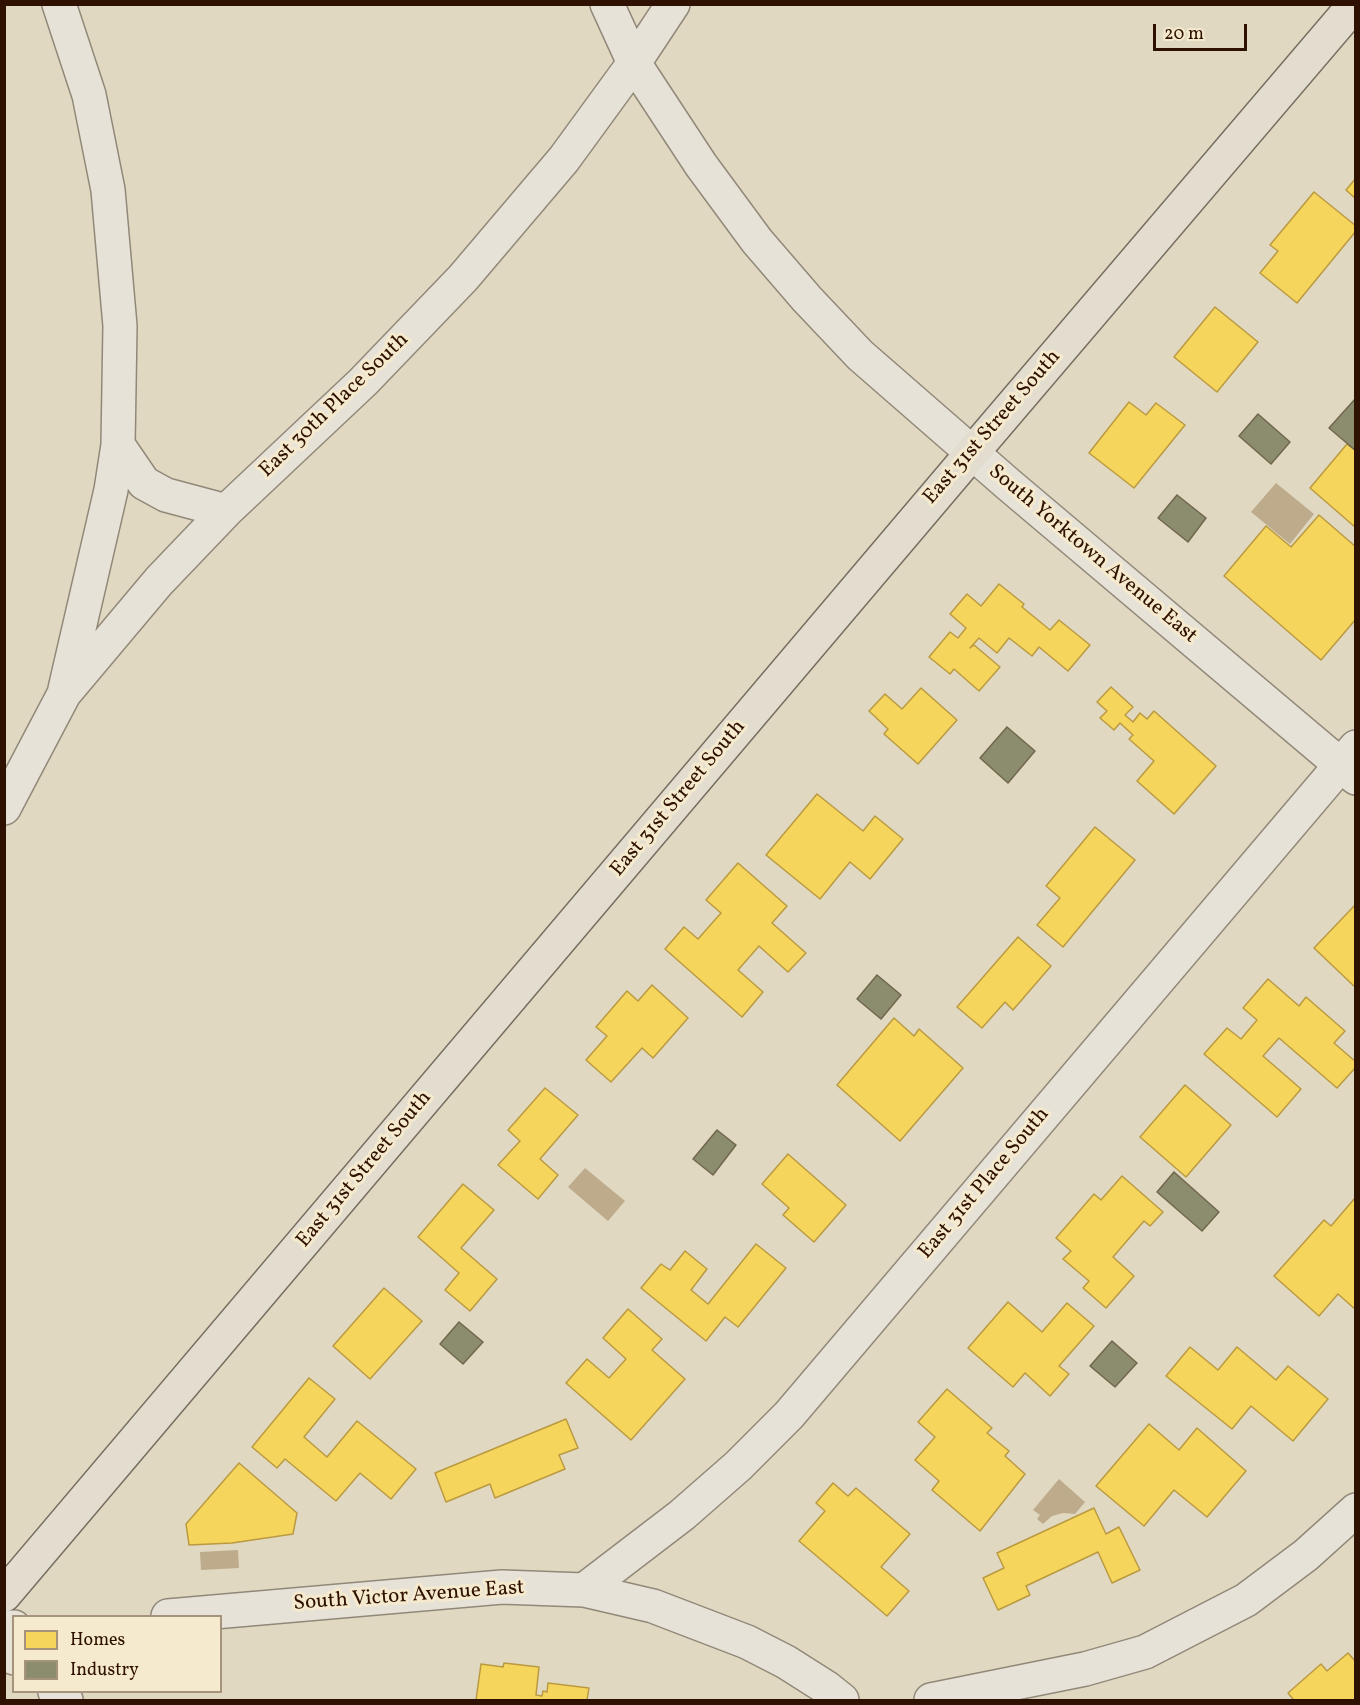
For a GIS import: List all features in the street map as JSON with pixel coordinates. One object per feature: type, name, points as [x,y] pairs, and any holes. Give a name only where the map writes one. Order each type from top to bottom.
[{"type":"main road","name":"East 31st Street South","points":[[4,1595],[1355,4]]},
{"type":"street","points":[[59,4],[89,95],[108,190],[120,326],[118,445],[111,490],[64,694]]},
{"type":"street","name":"South Yorktown Avenue East","points":[[607,4],[634,63],[701,165],[758,241],[860,355],[972,453],[1350,763]]},
{"type":"street","name":"East 30th Place South","points":[[4,808],[64,694],[159,581],[226,511],[363,382],[463,278],[564,159],[634,63],[673,4]]},
{"type":"street","points":[[118,445],[144,483],[166,495],[226,511]]},
{"type":"street","name":"East 31st Place South","points":[[584,1590],[708,1492],[738,1466],[789,1415],[1350,763]]},
{"type":"street","points":[[931,1701],[1085,1669],[1145,1652],[1246,1600],[1306,1555],[1356,1510]]},
{"type":"street","name":"South Victor Avenue East","points":[[190,1615],[502,1587],[584,1590],[653,1606],[747,1642],[786,1662],[827,1688],[842,1701]]},
{"type":"shaded area","points":[[1276,483],[1314,514],[1290,544],[1251,512]]},
{"type":"shaded area","points":[[585,1168],[625,1201],[608,1221],[568,1187]]},
{"type":"shaded area","points":[[1059,1479],[1085,1502],[1075,1514],[1063,1513],[1052,1516],[1043,1524],[1037,1519],[1040,1515],[1033,1510]]},
{"type":"shaded area","points":[[238,1550],[239,1568],[201,1570],[200,1552]]},
{"type":"building: Homes","points":[[1356,178],[1356,199],[1346,190]]},
{"type":"building: Homes","points":[[1314,192],[1356,226],[1356,231],[1297,303],[1260,273],[1278,251],[1270,245]]},
{"type":"building: Homes","points":[[1215,307],[1258,342],[1217,392],[1174,357]]},
{"type":"building: Homes","points":[[1129,402],[1146,415],[1156,403],[1185,425],[1134,488],[1089,453]]},
{"type":"building: Homes","points":[[1347,444],[1356,451],[1355,527],[1310,488]]},
{"type":"building: Homes","points":[[1319,515],[1356,547],[1356,619],[1321,660],[1224,576],[1266,526],[1291,547]]},
{"type":"building: Homes","points":[[999,584],[1024,604],[1022,607],[1050,630],[1059,620],[1090,645],[1068,671],[1039,647],[1032,656],[1009,638],[997,653],[979,638],[970,648],[974,645],[1000,667],[979,691],[954,669],[950,674],[929,657],[950,632],[958,638],[966,628],[950,614],[967,594],[981,606]]},
{"type":"building: Homes","points":[[1111,687],[1133,707],[1125,715],[1133,722],[1140,713],[1147,719],[1154,711],[1216,766],[1174,814],[1137,781],[1154,761],[1129,739],[1133,735],[1120,723],[1114,730],[1100,718],[1107,711],[1097,702]]},
{"type":"building: Homes","points":[[921,688],[957,720],[918,764],[884,734],[888,729],[869,711],[885,694],[902,709]]},
{"type":"building: Homes","points":[[817,794],[863,831],[875,816],[903,839],[870,879],[850,862],[820,899],[766,855]]},
{"type":"building: Homes","points":[[1095,827],[1135,860],[1063,947],[1037,925],[1060,898],[1046,886]]},
{"type":"building: Homes","points":[[738,863],[787,906],[772,923],[806,953],[788,972],[759,946],[738,970],[763,992],[742,1017],[665,949],[684,927],[698,939],[721,913],[706,900]]},
{"type":"building: Homes","points":[[1356,904],[1356,988],[1314,948]]},
{"type":"building: Homes","points":[[1018,937],[1051,966],[1013,1010],[1005,1002],[982,1028],[957,1007]]},
{"type":"building: Homes","points":[[1268,979],[1299,1006],[1306,997],[1345,1031],[1334,1043],[1356,1062],[1356,1067],[1337,1088],[1279,1038],[1263,1056],[1301,1089],[1277,1117],[1204,1054],[1227,1028],[1241,1039],[1257,1020],[1243,1008]]},
{"type":"building: Homes","points":[[652,985],[688,1018],[653,1058],[642,1048],[611,1082],[586,1060],[607,1036],[596,1027],[627,991],[638,1001]]},
{"type":"building: Homes","points":[[894,1018],[914,1036],[919,1029],[963,1068],[900,1141],[837,1085]]},
{"type":"building: Homes","points":[[1185,1085],[1231,1125],[1186,1177],[1140,1137]]},
{"type":"building: Homes","points":[[545,1088],[578,1115],[540,1159],[558,1175],[538,1199],[498,1165],[520,1141],[508,1130]]},
{"type":"building: Homes","points":[[788,1154],[846,1205],[814,1242],[783,1215],[789,1208],[762,1184]]},
{"type":"building: Homes","points":[[1122,1176],[1163,1212],[1150,1226],[1144,1221],[1113,1257],[1134,1276],[1106,1308],[1083,1288],[1089,1281],[1063,1259],[1071,1251],[1056,1238],[1094,1194],[1101,1200]]},
{"type":"building: Homes","points":[[463,1184],[494,1210],[461,1248],[497,1279],[470,1311],[445,1290],[459,1273],[418,1237]]},
{"type":"building: Homes","points":[[1355,1198],[1356,1310],[1338,1294],[1319,1316],[1274,1276],[1324,1220],[1331,1226]]},
{"type":"building: Homes","points":[[756,1244],[786,1268],[738,1327],[725,1317],[706,1341],[641,1288],[661,1264],[670,1270],[685,1251],[707,1269],[691,1290],[708,1304]]},
{"type":"building: Homes","points":[[384,1288],[422,1321],[370,1379],[333,1346]]},
{"type":"building: Homes","points":[[1008,1302],[1042,1332],[1067,1303],[1094,1326],[1059,1366],[1069,1374],[1050,1396],[1025,1373],[1013,1387],[968,1348]]},
{"type":"building: Homes","points":[[628,1309],[662,1339],[652,1350],[685,1379],[631,1440],[566,1383],[587,1359],[609,1378],[626,1359],[603,1338]]},
{"type":"building: Homes","points":[[1190,1347],[1218,1370],[1237,1347],[1276,1380],[1288,1366],[1328,1399],[1293,1441],[1251,1406],[1232,1429],[1166,1376]]},
{"type":"building: Homes","points":[[309,1378],[335,1399],[304,1437],[327,1457],[357,1421],[416,1469],[391,1499],[360,1473],[336,1501],[285,1459],[277,1468],[252,1447]]},
{"type":"building: Homes","points":[[947,1389],[992,1428],[987,1433],[1009,1451],[1005,1456],[1025,1474],[980,1531],[932,1490],[939,1481],[915,1460],[935,1437],[918,1422]]},
{"type":"building: Homes","points":[[566,1419],[578,1448],[559,1455],[565,1469],[495,1498],[490,1484],[446,1502],[435,1473]]},
{"type":"building: Homes","points":[[1149,1424],[1179,1450],[1197,1428],[1246,1471],[1207,1517],[1174,1490],[1144,1526],[1096,1486]]},
{"type":"building: Homes","points":[[239,1463],[297,1513],[293,1534],[232,1543],[189,1545],[186,1524]]},
{"type":"building: Homes","points":[[833,1483],[848,1496],[856,1488],[910,1534],[881,1567],[909,1591],[887,1616],[799,1541],[825,1511],[816,1503]]},
{"type":"building: Homes","points":[[1094,1508],[1106,1534],[1119,1527],[1140,1570],[1112,1583],[1098,1552],[1026,1586],[1030,1595],[998,1610],[983,1578],[1004,1568],[997,1553]]},
{"type":"building: Homes","points":[[1348,1653],[1356,1662],[1356,1700],[1292,1700],[1288,1693],[1321,1664],[1327,1671]]},
{"type":"building: Homes","points":[[504,1663],[539,1667],[536,1695],[542,1696],[543,1691],[547,1692],[548,1683],[589,1688],[587,1700],[476,1700],[481,1664],[503,1667]]},
{"type":"building: Industry","points":[[1356,398],[1356,451],[1329,428]]},
{"type":"building: Industry","points":[[1258,414],[1290,442],[1271,464],[1239,436]]},
{"type":"building: Industry","points":[[1177,495],[1206,518],[1188,542],[1158,518]]},
{"type":"building: Industry","points":[[1007,727],[1035,751],[1008,783],[980,758]]},
{"type":"building: Industry","points":[[877,975],[901,995],[881,1019],[857,999]]},
{"type":"building: Industry","points":[[717,1130],[736,1145],[713,1175],[693,1159]]},
{"type":"building: Industry","points":[[1174,1172],[1219,1212],[1202,1231],[1157,1192]]},
{"type":"building: Industry","points":[[459,1322],[483,1342],[463,1364],[440,1344]]},
{"type":"building: Industry","points":[[1112,1341],[1137,1363],[1115,1387],[1090,1366]]}]
